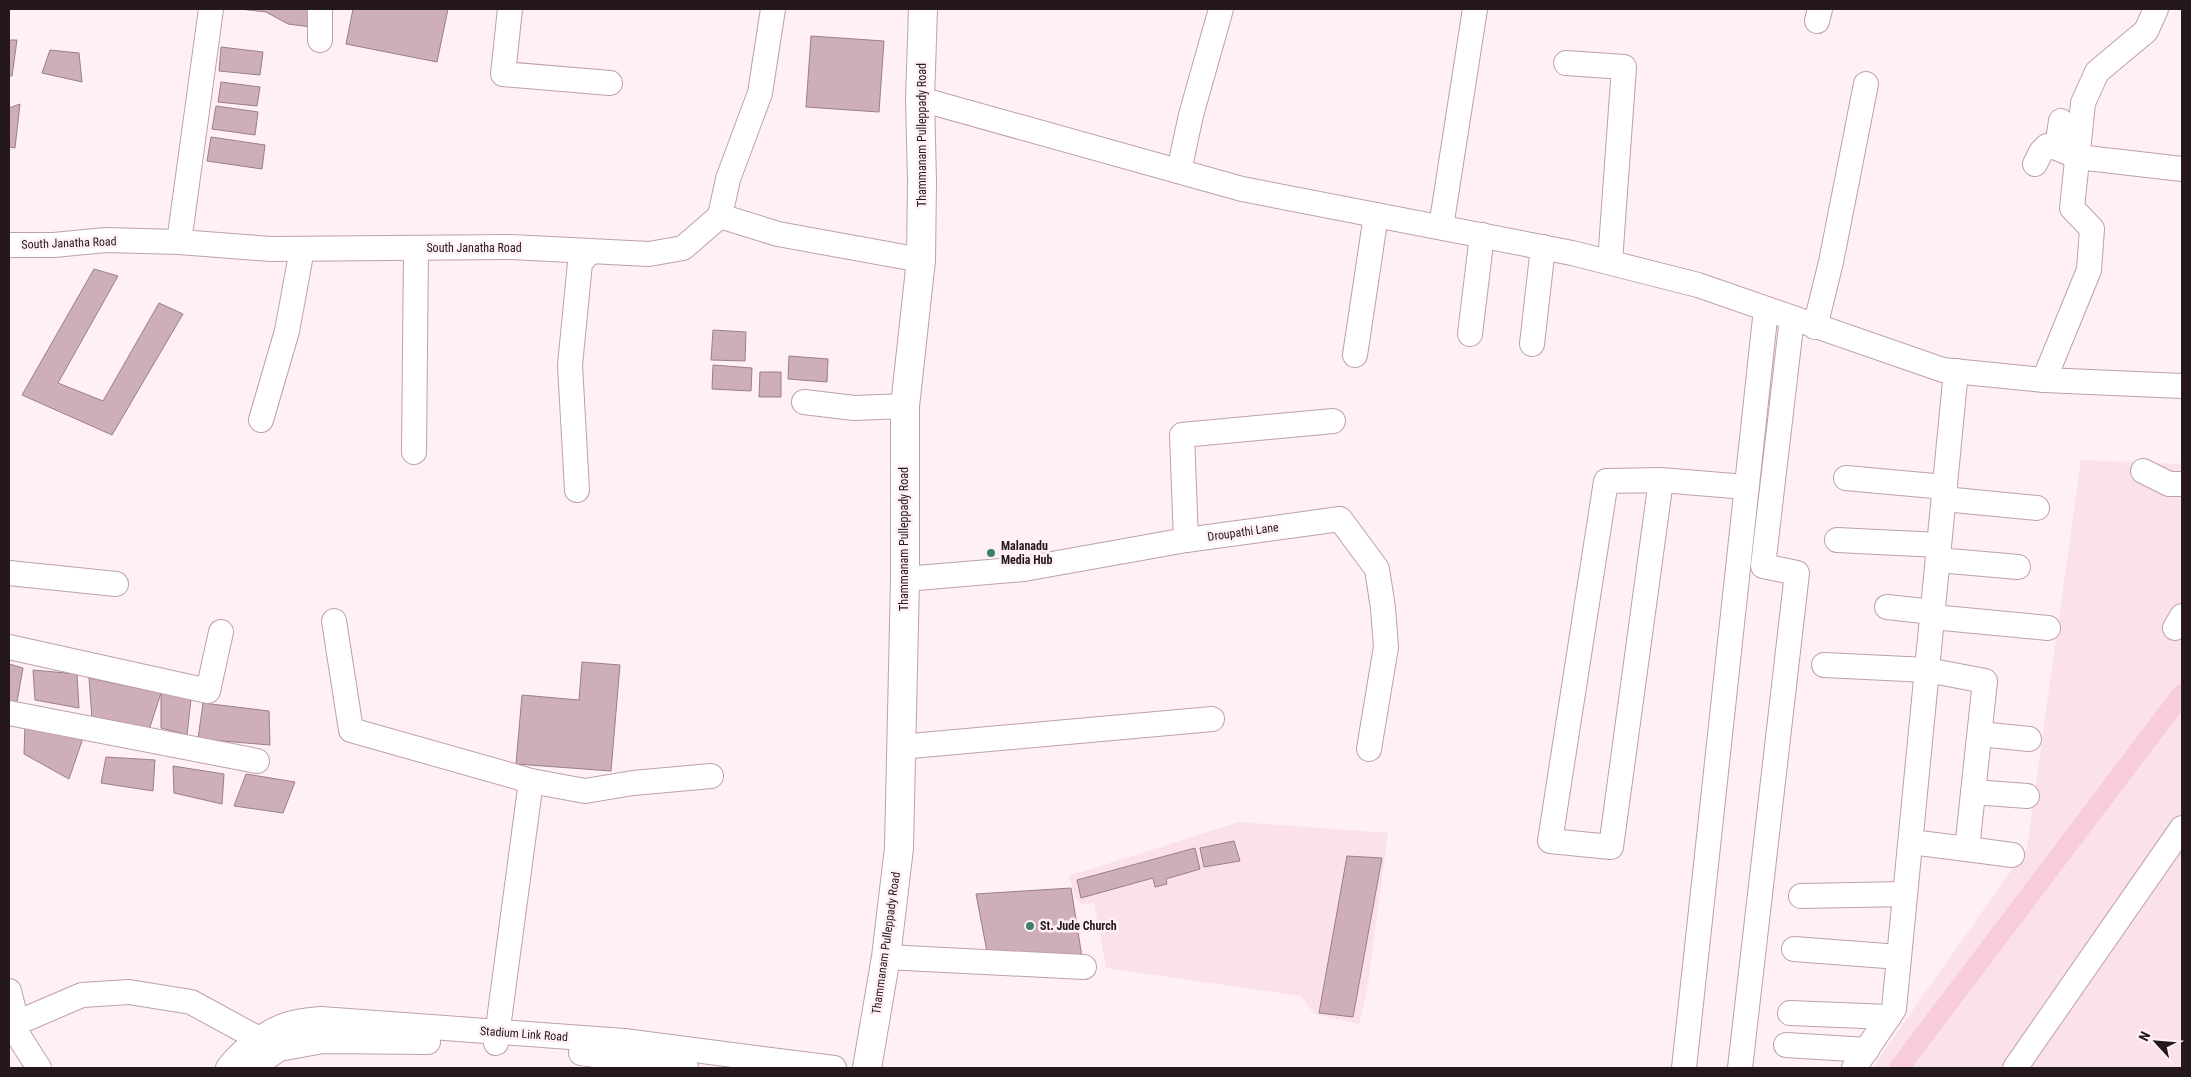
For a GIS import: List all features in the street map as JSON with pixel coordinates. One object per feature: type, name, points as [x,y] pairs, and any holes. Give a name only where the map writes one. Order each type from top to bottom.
[{"type":"main road","name":"Thammanam Pulleppady Road","points":[[867,1068],[886,957],[899,848],[905,406],[921,260],[920,99],[922,9]]},
{"type":"street","points":[[179,242],[211,9]]},
{"type":"street","points":[[320,9],[320,40]]},
{"type":"street","points":[[510,9],[503,74],[610,83]]},
{"type":"street","points":[[772,9],[760,93],[728,180],[720,216],[778,234],[921,260]]},
{"type":"street","points":[[1179,171],[1191,115],[1222,9]]},
{"type":"street","points":[[1441,228],[1475,9]]},
{"type":"street","points":[[2067,152],[2083,103],[2097,72],[2146,31],[2156,9]]},
{"type":"street","points":[[1566,63],[1624,67],[1610,262]]},
{"type":"street","points":[[1815,327],[1831,262],[1866,84]]},
{"type":"street","points":[[920,99],[1242,189],[1543,247],[1698,285],[1943,370],[2044,380],[2182,386]]},
{"type":"street","points":[[2044,380],[2089,270],[2092,229],[2072,208],[2067,152],[2061,121]]},
{"type":"street","points":[[2035,164],[2041,152],[2047,146],[2067,152],[2182,169]]},
{"type":"street","points":[[1355,355],[1376,215]]},
{"type":"street","name":"South Janatha Road","points":[[9,245],[54,245],[106,240],[179,242],[271,249],[511,247],[649,254],[683,248],[720,216]]},
{"type":"street","points":[[1470,334],[1482,235]]},
{"type":"street","points":[[1532,344],[1543,247]]},
{"type":"street","points":[[414,452],[416,248]]},
{"type":"street","points":[[261,420],[288,330],[302,249]]},
{"type":"street","points":[[578,490],[570,365],[580,263],[590,252]]},
{"type":"street","points":[[1684,1068],[1766,309]]},
{"type":"street","points":[[1740,1068],[1797,573],[1763,566],[1792,318]]},
{"type":"street","points":[[1786,1045],[1861,1059],[1894,1009],[1956,372]]},
{"type":"street","points":[[804,402],[854,408],[905,406]]},
{"type":"street","points":[[1186,540],[1182,435],[1333,421]]},
{"type":"street","points":[[2143,470],[2169,484],[2182,484]]},
{"type":"street","points":[[1846,478],[2037,508]]},
{"type":"street","points":[[1661,480],[1610,847],[1550,841],[1606,481],[1661,480],[1746,487]]},
{"type":"street","name":"Droupathi Lane","points":[[904,579],[1024,569],[1186,540],[1340,519],[1377,569],[1383,608],[1386,647],[1369,749]]},
{"type":"street","points":[[1837,540],[1939,552],[2018,567]]},
{"type":"street","points":[[9,572],[116,584]]},
{"type":"street","points":[[1886,606],[1933,614],[2048,628]]},
{"type":"street","points":[[334,621],[351,730],[531,781],[585,791],[633,783],[711,776]]},
{"type":"street","points":[[9,647],[208,691],[222,632]]},
{"type":"street","points":[[1824,665],[1927,670],[1985,681],[1967,848]]},
{"type":"street","points":[[9,713],[257,761]]},
{"type":"street","points":[[900,747],[1212,719]]},
{"type":"street","points":[[1980,734],[2029,739]]},
{"type":"street","points":[[497,1038],[531,781]]},
{"type":"street","points":[[1973,792],[2027,796]]},
{"type":"street","points":[[2015,1068],[2182,828]]},
{"type":"street","points":[[1910,842],[2012,855]]},
{"type":"street","points":[[1801,896],[1905,894]]},
{"type":"street","points":[[1794,949],[1899,958]]},
{"type":"street","points":[[886,957],[1084,967]]},
{"type":"street","points":[[9,991],[12,1023],[40,1068]]},
{"type":"street","points":[[12,1023],[82,995],[129,992],[191,1002],[259,1038]]},
{"type":"street","points":[[1790,1013],[1888,1018]]},
{"type":"street","name":"Stadium Link Road","points":[[228,1068],[259,1038],[289,1024],[321,1018],[497,1038],[686,1068]]},
{"type":"street","name":"Stadium Link Road","points":[[251,1068],[279,1049],[323,1041],[497,1038],[624,1041],[834,1068]]},
{"type":"shaded area","points":[[2081,460],[2182,464],[2182,1068],[1872,1068],[2027,848]]},
{"type":"shaded area","points":[[1239,822],[1388,833],[1367,991],[1359,1024],[1314,1014],[1301,996],[1106,968],[1094,903],[1081,904],[1075,898],[1069,876]]},
{"type":"building","points":[[240,9],[313,9],[311,27],[288,24],[266,12]]},
{"type":"building","points":[[353,9],[448,9],[437,62],[346,44]]},
{"type":"building","points":[[811,36],[884,41],[879,112],[806,107]]},
{"type":"building","points":[[9,40],[17,40],[12,76],[9,76]]},
{"type":"building","points":[[221,47],[263,52],[260,75],[219,71]]},
{"type":"building","points":[[50,50],[79,53],[82,82],[42,73]]},
{"type":"building","points":[[221,82],[260,87],[257,106],[218,102]]},
{"type":"building","points":[[20,104],[15,148],[9,147],[9,108]]},
{"type":"building","points":[[216,106],[258,112],[255,135],[212,129]]},
{"type":"building","points":[[211,137],[265,145],[262,169],[207,161]]},
{"type":"building","points":[[94,269],[118,276],[58,383],[103,401],[159,303],[183,314],[112,435],[22,395]]},
{"type":"building","points":[[713,330],[746,332],[745,361],[711,360]]},
{"type":"building","points":[[789,356],[828,359],[827,382],[788,379]]},
{"type":"building","points":[[713,365],[752,368],[751,391],[712,389]]},
{"type":"building","points":[[760,372],[781,372],[781,397],[759,397]]},
{"type":"building","points":[[582,662],[620,665],[611,771],[516,764],[522,695],[579,700]]},
{"type":"building","points":[[9,664],[23,668],[17,702],[9,701]]},
{"type":"building","points":[[33,670],[77,674],[79,708],[35,700]]},
{"type":"building","points":[[89,678],[161,693],[149,730],[92,719]]},
{"type":"building","points":[[161,693],[191,699],[187,735],[161,728]]},
{"type":"building","points":[[203,703],[269,711],[270,745],[198,739]]},
{"type":"building","points":[[25,724],[84,735],[69,779],[24,754]]},
{"type":"building","points":[[106,757],[155,760],[153,791],[101,783]]},
{"type":"building","points":[[173,766],[224,774],[222,804],[174,793]]},
{"type":"building","points":[[246,774],[295,782],[283,813],[234,806]]},
{"type":"building","points":[[1234,841],[1240,861],[1204,867],[1200,848]]},
{"type":"building","points":[[1195,848],[1200,869],[1166,879],[1167,884],[1155,887],[1153,878],[1081,898],[1077,880]]},
{"type":"building","points":[[1347,856],[1382,858],[1353,1017],[1319,1013]]},
{"type":"building","name":"St. Jude Church","points":[[1071,888],[1082,957],[988,957],[976,894]]},
{"type":"waterway","points":[[1899,1068],[2182,694]]},
{"type":"place","name":"Malanadu Media Hub","points":[[991,553]]},
{"type":"place","name":"St. Jude Church","points":[[1030,926]]}]
